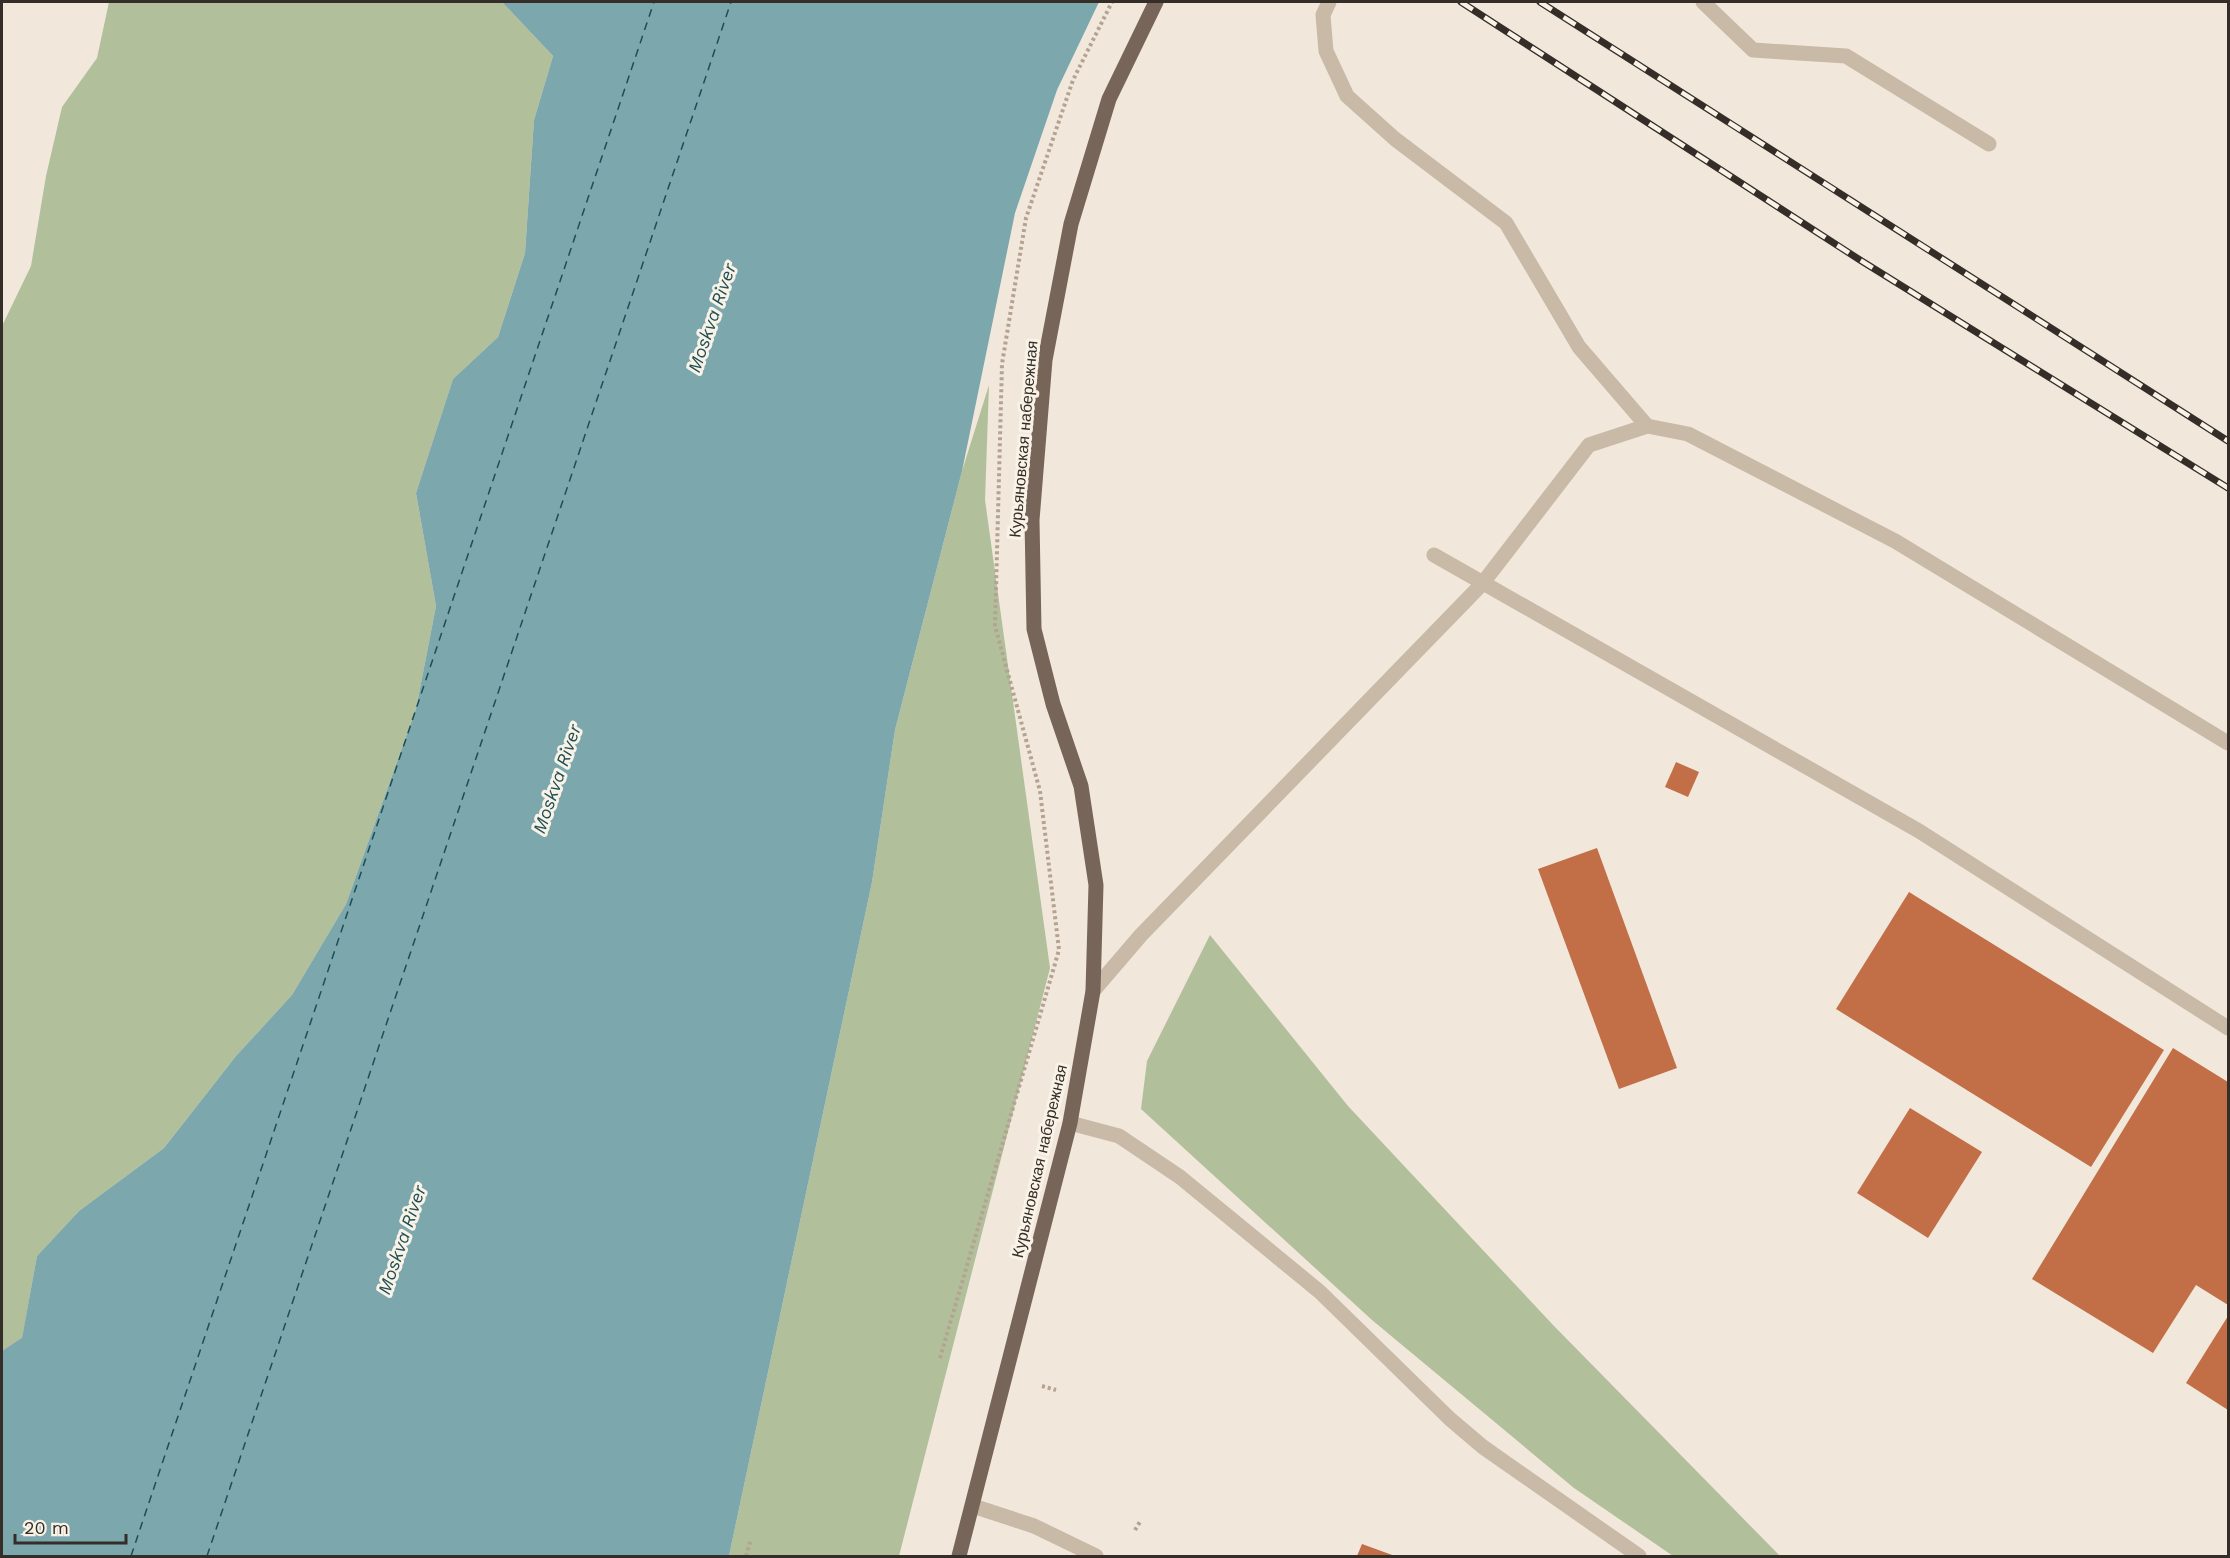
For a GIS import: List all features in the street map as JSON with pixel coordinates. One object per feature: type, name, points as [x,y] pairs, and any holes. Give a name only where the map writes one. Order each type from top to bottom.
[{"type":"main road","name":"Курьяновская набережная","points":[[959,1557],[1070,1123],[1093,991],[1096,885],[1082,786],[1053,704],[1034,629],[1032,520],[1045,360],[1071,224],[1109,99],[1156,2]]},
{"type":"street","points":[[1329,2],[1323,15],[1326,51],[1347,96],[1395,139],[1506,223],[1579,347],[1647,426]]},
{"type":"street","points":[[1703,2],[1753,50],[1846,56],[1989,144]]},
{"type":"street","points":[[1093,991],[1141,935],[1482,584],[1589,445],[1647,426],[1688,434],[1895,541],[2229,743]]},
{"type":"street","points":[[1434,555],[1919,831],[2229,1028]]},
{"type":"street","points":[[1070,1123],[1119,1136],[1180,1177],[1320,1292],[1450,1419],[1483,1447],[1639,1557]]},
{"type":"street","points":[[973,1506],[1034,1526],[1095,1557]]},
{"type":"path","points":[[940,1358],[1059,950],[1040,791],[995,626]]},
{"type":"path","points":[[1042,1386],[1056,1390]]},
{"type":"path","points":[[1135,1530],[1141,1520]]},
{"type":"path","points":[[746,1557],[751,1539]]},
{"type":"green space","points":[[109,2],[502,2],[553,56],[534,120],[525,253],[498,337],[453,379],[416,493],[436,606],[416,709],[346,904],[292,995],[236,1056],[164,1148],[79,1211],[37,1256],[22,1339],[2,1351],[2,326],[31,266],[46,176],[62,107],[97,58]]},
{"type":"green space","points":[[989,385],[985,500],[1050,968],[899,1556],[729,1556],[872,882],[895,730],[962,471]]},
{"type":"green space","points":[[1210,935],[1348,1106],[1554,1326],[1780,1556],[1673,1556],[1574,1488],[1372,1320],[1141,1109],[1147,1061]]},
{"type":"water","name":"Moskva River","points":[[502,2],[1099,2],[1057,90],[1015,213],[962,471],[895,730],[872,882],[729,1556],[2,1556],[2,1351],[22,1338],[37,1256],[79,1211],[164,1148],[236,1056],[292,995],[346,904],[416,709],[436,606],[416,493],[453,379],[498,337],[525,253],[534,120],[553,56]]},
{"type":"building","points":[[1676,762],[1699,772],[1688,797],[1665,787]]},
{"type":"building","points":[[1597,848],[1677,1068],[1619,1089],[1538,869]]},
{"type":"building","points":[[1909,892],[2164,1050],[2091,1167],[1836,1009]]},
{"type":"building","points":[[2173,1048],[2228,1082],[2228,1305],[2196,1285],[2153,1353],[2032,1279]]},
{"type":"building","points":[[1910,1108],[1982,1152],[1928,1238],[1857,1193]]},
{"type":"building","points":[[2228,1316],[2228,1410],[2186,1383]]},
{"type":"building","points":[[1362,1544],[1395,1556],[1357,1556]]},
{"type":"ferry route","points":[[131,1556],[654,2]]},
{"type":"ferry route","points":[[207,1556],[731,2]]},
{"type":"railway","points":[[1461,2],[1860,260],[2228,488]]},
{"type":"railway","points":[[1540,2],[2228,441]]}]
